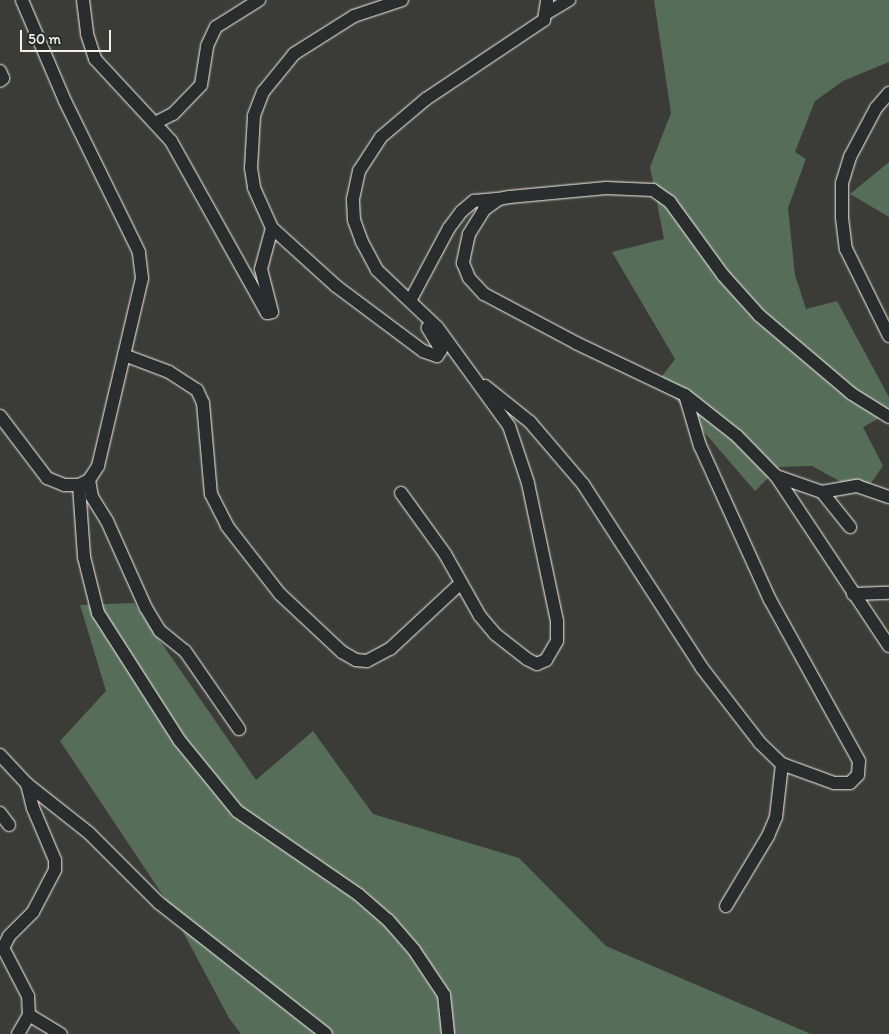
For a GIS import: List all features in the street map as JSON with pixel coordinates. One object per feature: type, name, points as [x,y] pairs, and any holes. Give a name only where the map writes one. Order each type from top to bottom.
[{"type":"street","points":[[0,416],[47,478],[64,485],[84,482],[98,466],[142,278],[139,252],[64,101],[22,0]]},
{"type":"street","points":[[83,0],[87,34],[95,59],[156,123],[182,160],[267,313],[272,312],[260,269],[272,228]]},
{"type":"street","points":[[156,123],[173,114],[201,84],[207,46],[216,27],[260,0]]},
{"type":"street","points":[[402,0],[354,16],[294,54],[263,92],[254,116],[251,168],[254,188],[272,228],[362,308],[422,351],[437,356],[440,354],[439,346],[413,303]]},
{"type":"street","points":[[401,493],[445,554],[480,616],[510,648],[537,664],[552,653],[557,641],[557,621],[521,457],[509,426],[477,380],[413,303],[377,270],[362,242],[354,220],[353,199],[359,171],[381,137],[400,118],[538,25],[547,6],[570,0]]},
{"type":"street","points":[[0,71],[3,78],[0,80]]},
{"type":"street","points":[[889,93],[863,129],[850,157],[842,183],[842,218],[846,248],[889,336]]},
{"type":"street","points":[[413,303],[449,228],[462,210],[474,201],[606,188],[653,190],[670,202],[723,275],[759,315],[852,394],[889,417]]},
{"type":"street","points":[[499,199],[476,219],[469,234],[463,263],[468,278],[484,294],[526,318],[684,395],[726,425],[776,476],[889,646]]},
{"type":"street","points":[[124,355],[169,372],[197,390],[203,403],[211,494],[227,526],[280,594],[342,652],[356,660],[367,661],[390,649],[461,583]]},
{"type":"street","points":[[477,380],[530,422],[583,484],[724,700],[782,764],[842,784],[855,780],[860,769],[855,751],[770,600],[700,446],[684,395]]},
{"type":"street","points":[[776,476],[822,492],[857,486],[889,497]]},
{"type":"street","points":[[84,482],[108,521],[146,608],[160,631],[185,651],[239,729]]},
{"type":"street","points":[[84,482],[84,557],[98,613],[180,741],[237,811],[359,895],[388,920],[414,950],[444,995],[448,1034]]},
{"type":"street","points":[[822,492],[850,527]]},
{"type":"street","points":[[853,594],[889,593]]},
{"type":"street","points":[[0,755],[27,784],[90,833],[159,903],[326,1034]]},
{"type":"street","points":[[726,906],[768,836],[776,817],[782,764]]},
{"type":"street","points":[[18,1034],[29,1015],[26,987],[2,947],[8,936],[33,912],[55,870],[55,860],[33,808],[27,784]]},
{"type":"street","points":[[0,813],[9,825]]},
{"type":"street","points":[[29,1015],[61,1034]]},
{"type":"green space","points":[[654,0],[889,0],[889,62],[843,81],[815,101],[795,152],[806,159],[788,208],[795,275],[806,309],[837,301],[889,397],[889,413],[863,427],[883,466],[863,494],[812,466],[779,467],[755,491],[659,380],[675,359],[612,252],[664,239],[650,167],[671,113]]},
{"type":"green space","points":[[889,162],[889,217],[850,194]]},
{"type":"green space","points":[[134,603],[256,780],[313,731],[373,814],[519,858],[606,946],[811,1034],[241,1034],[229,1018],[166,900],[60,741],[106,691],[80,605]]}]
